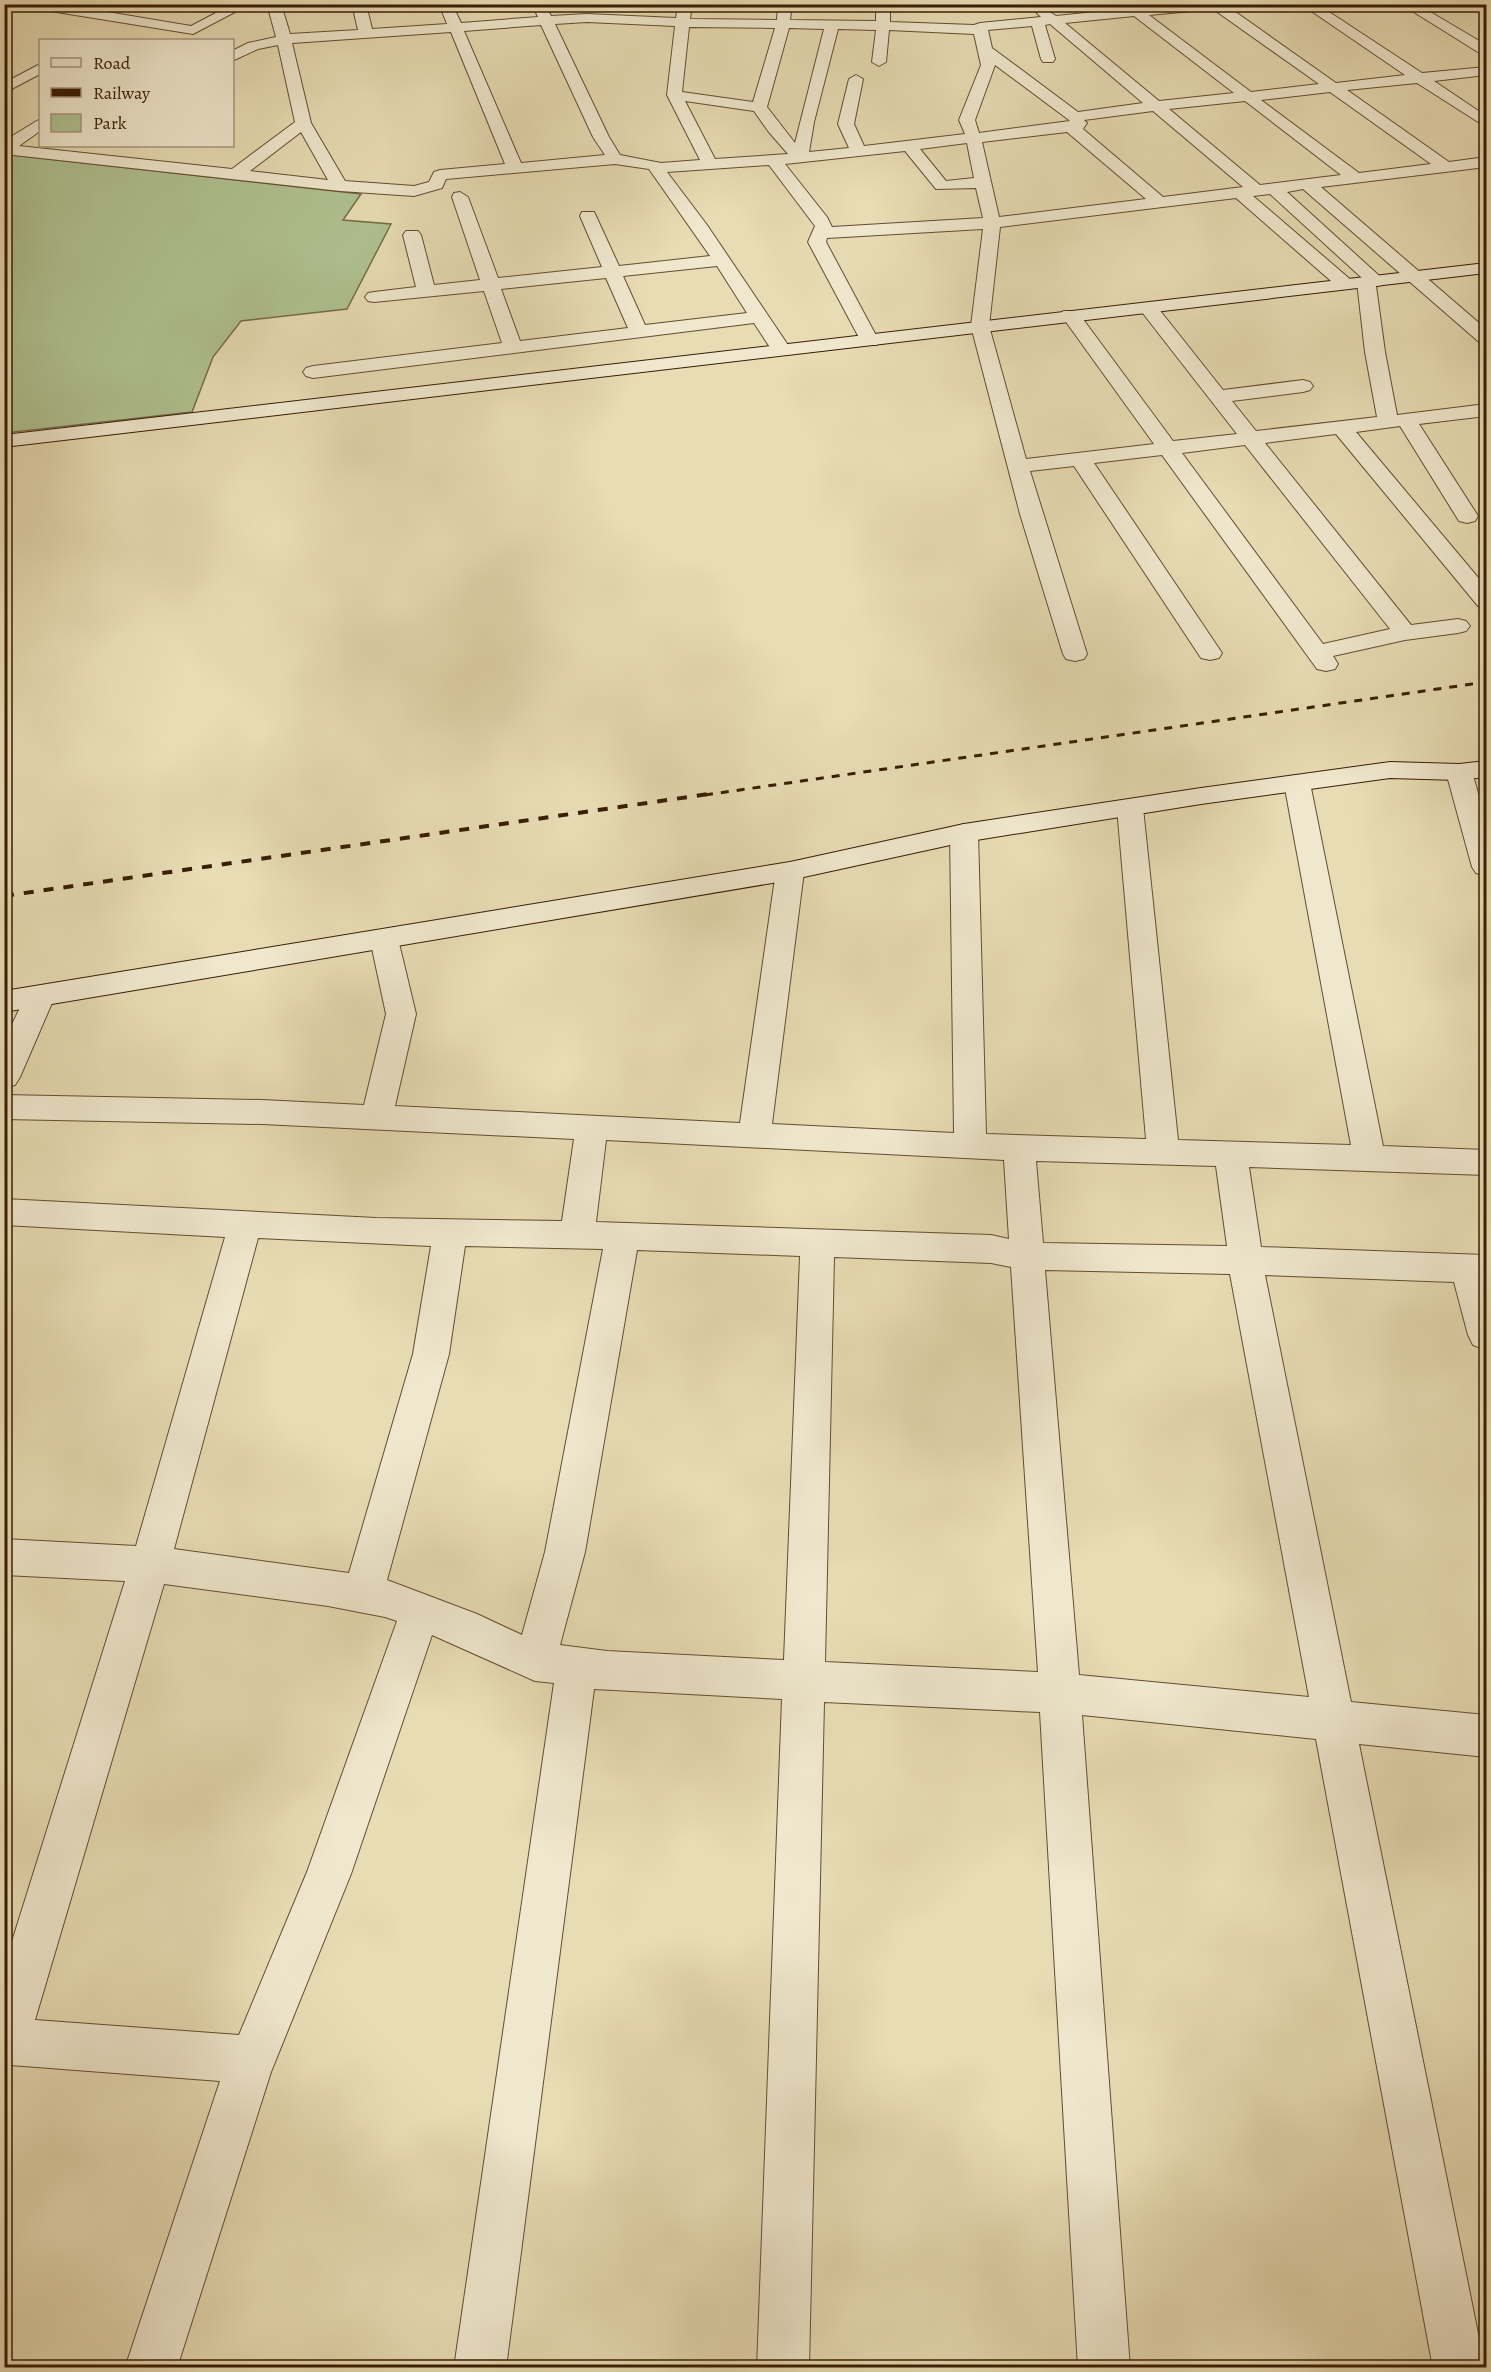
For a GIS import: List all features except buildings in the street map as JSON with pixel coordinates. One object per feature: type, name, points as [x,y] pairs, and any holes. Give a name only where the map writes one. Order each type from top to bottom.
[{"type":"street","points":[[32,4],[193,30],[244,4]]},
{"type":"street","points":[[274,4],[303,123],[340,186]]},
{"type":"street","points":[[358,4],[366,33]]},
{"type":"street","points":[[447,4],[515,168]]},
{"type":"street","points":[[538,4],[602,137],[615,159]]},
{"type":"street","points":[[627,4],[638,20]]},
{"type":"street","points":[[685,4],[674,95],[710,164]]},
{"type":"street","points":[[759,107],[783,25],[785,4]]},
{"type":"street","points":[[879,62],[883,4]]},
{"type":"street","points":[[1035,4],[1044,20],[1157,106],[1256,190],[1371,281],[1375,352],[1397,420],[1467,516]]},
{"type":"street","points":[[1075,654],[1018,466],[980,326],[992,223],[973,136],[967,120],[988,65],[980,27],[1019,24],[1131,8],[1222,4]]},
{"type":"street","points":[[1307,4],[1486,122]]},
{"type":"street","points":[[1407,4],[1486,51]]},
{"type":"street","points":[[1479,4],[1486,9]]},
{"type":"street","points":[[1216,5],[1446,167]]},
{"type":"street","points":[[1131,8],[1355,178]]},
{"type":"street","points":[[933,12],[933,28]]},
{"type":"street","points":[[234,56],[253,46],[284,39],[587,18],[682,23],[981,30]]},
{"type":"street","points":[[1044,20],[1048,59]]},
{"type":"street","points":[[106,31],[132,21]]},
{"type":"street","points":[[800,158],[806,122],[832,25]]},
{"type":"street","points":[[986,51],[1072,122],[1159,202]]},
{"type":"street","points":[[4,89],[39,69]]},
{"type":"street","points":[[657,168],[800,158],[1072,122],[1157,106],[1486,71]]},
{"type":"street","points":[[856,80],[846,124],[859,151]]},
{"type":"street","points":[[674,95],[759,107],[773,128],[800,158]]},
{"type":"street","points":[[806,122],[846,124]]},
{"type":"street","points":[[235,175],[303,123]]},
{"type":"street","points":[[4,149],[39,125]]},
{"type":"street","points":[[909,145],[942,186],[983,182]]},
{"type":"street","points":[[85,158],[99,147]]},
{"type":"street","points":[[4,149],[340,186],[414,191],[436,185],[440,175],[615,159],[654,165],[722,260],[782,351]]},
{"type":"street","points":[[162,166],[179,152]]},
{"type":"street","points":[[773,159],[821,221],[824,226],[822,233]]},
{"type":"street","points":[[870,341],[817,242],[817,236],[822,233],[992,223],[1486,162]]},
{"type":"street","points":[[1307,184],[1486,338]]},
{"type":"street","points":[[1256,190],[1345,284]]},
{"type":"street","points":[[460,197],[513,348]]},
{"type":"street","points":[[588,216],[639,332]]},
{"type":"street","points":[[412,235],[426,291]]},
{"type":"street","points":[[374,297],[722,260]]},
{"type":"street","points":[[4,441],[1486,268]]},
{"type":"street","points":[[1147,307],[1220,396],[1405,633]]},
{"type":"street","points":[[1070,315],[1322,658],[1405,633],[1458,626]]},
{"type":"street","points":[[313,372],[759,317]]},
{"type":"street","points":[[1220,396],[1303,386]]},
{"type":"street","points":[[1018,466],[1486,410]]},
{"type":"street","points":[[1341,427],[1486,601]]},
{"type":"street","points":[[1080,458],[1210,653]]},
{"type":"street","points":[[4,1002],[790,871],[964,833],[1390,770],[1459,772],[1486,769]]},
{"type":"street","points":[[1459,772],[1486,867]]},
{"type":"street","points":[[1297,783],[1368,1157]]},
{"type":"street","points":[[1130,808],[1163,1152]]},
{"type":"street","points":[[964,833],[970,1146]]},
{"type":"street","points":[[754,1136],[790,871]]},
{"type":"street","points":[[377,1117],[401,1014],[384,939]]},
{"type":"street","points":[[4,1077],[40,996]]},
{"type":"street","points":[[4,1107],[262,1112],[970,1146],[1486,1162]]},
{"type":"street","points":[[577,1235],[592,1128]]},
{"type":"street","points":[[1019,1148],[1025,1256],[1060,1693],[1104,2367]]},
{"type":"street","points":[[1231,1153],[1245,1261],[1459,2367]]},
{"type":"street","points":[[4,1212],[450,1232],[991,1249],[1025,1256],[1477,1269],[1486,1335]]},
{"type":"street","points":[[245,1224],[150,1565],[5,2042],[252,2060]]},
{"type":"street","points":[[363,1594],[431,1354],[450,1232]]},
{"type":"street","points":[[480,2367],[556,1664],[565,1552],[622,1236]]},
{"type":"street","points":[[783,2367],[806,1681],[817,1243]]},
{"type":"street","points":[[4,1557],[150,1565],[328,1587],[385,1598],[556,1664],[607,1671],[1060,1693],[1486,1736]]},
{"type":"street","points":[[151,2367],[252,2060],[329,1874],[420,1612]]},
{"type":"green space","points":[[4,154],[361,194],[343,220],[391,224],[347,309],[241,321],[213,357],[192,412],[5,433]]},
{"type":"railway","points":[[705,795],[1486,682]]},
{"type":"railway","points":[[4,896],[716,793]]}]
